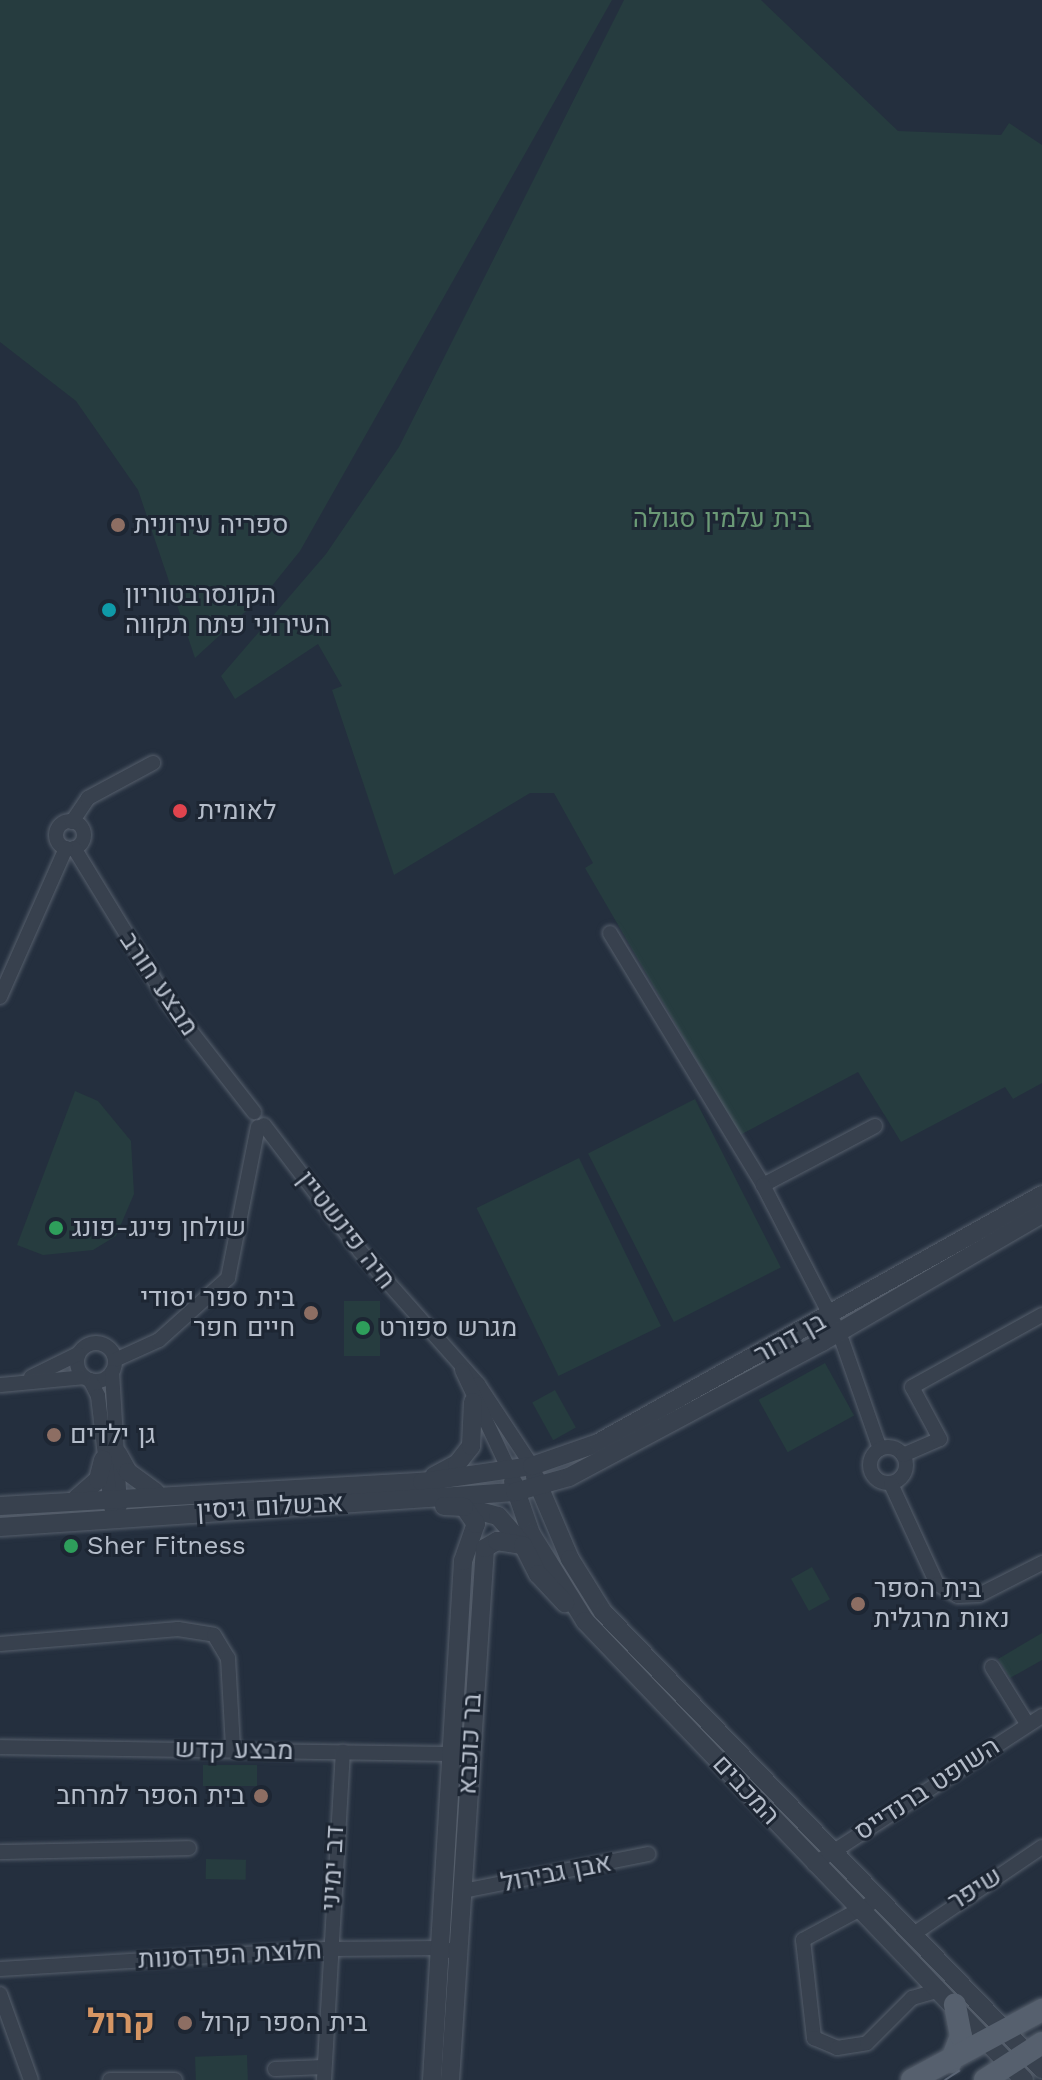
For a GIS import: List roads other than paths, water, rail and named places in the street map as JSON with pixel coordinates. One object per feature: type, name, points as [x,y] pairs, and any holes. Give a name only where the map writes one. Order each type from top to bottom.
[{"type":"main road","points":[[947,1998],[961,2036],[951,2062]]},
{"type":"main road","points":[[912,2080],[1001,2037],[1042,2010]]},
{"type":"main road","points":[[985,2080],[1029,2062]]},
{"type":"street","points":[[0,997],[70,848],[84,836],[72,822],[88,798],[153,763]]},
{"type":"street","name":"מבצע חורב","points":[[70,848],[168,1002],[259,1121]]},
{"type":"street","points":[[610,933],[763,1185],[834,1334],[880,1449]]},
{"type":"street","points":[[0,1385],[23,1381],[87,1379],[159,1340],[228,1278],[259,1121]]},
{"type":"street","name":"חיה פינשטיין","points":[[259,1121],[462,1370],[478,1384],[532,1466]]},
{"type":"street","points":[[763,1185],[875,1126]]},
{"type":"street","name":"בן דרור","points":[[532,1466],[598,1443],[834,1334],[1042,1195]]},
{"type":"street","name":"בן דרור","points":[[539,1486],[569,1477],[834,1334],[1042,1214]]},
{"type":"street","points":[[880,1449],[903,1455],[940,1439],[912,1387],[1042,1315]]},
{"type":"street","points":[[23,1381],[99,1343],[114,1366],[111,1457],[116,1518]]},
{"type":"street","points":[[78,1354],[87,1379],[98,1396],[111,1457],[138,1482],[159,1493]]},
{"type":"street","name":"חיה פינשטיין","points":[[462,1370],[473,1402],[510,1472]]},
{"type":"street","points":[[422,1482],[457,1464],[471,1446],[473,1402]]},
{"type":"street","points":[[880,1449],[869,1469],[880,1482],[891,1484],[905,1473],[903,1455]]},
{"type":"street","points":[[75,1499],[98,1480],[111,1457]]},
{"type":"street","name":"אבשלום גיסין","points":[[0,1506],[159,1493],[422,1482],[510,1472],[532,1466]]},
{"type":"street","name":"המכבים","points":[[532,1466],[560,1535],[603,1612],[830,1853],[912,1935],[1001,2037]]},
{"type":"street","name":"המכבים","points":[[510,1472],[531,1534],[585,1621],[858,1912],[947,1998],[1001,2037],[1029,2062]]},
{"type":"street","points":[[560,1535],[554,1501],[569,1477]]},
{"type":"street","points":[[891,1484],[937,1584],[958,1596],[979,1595],[1042,1563]]},
{"type":"street","name":"אבשלום גיסין","points":[[0,1527],[515,1492],[539,1486]]},
{"type":"street","points":[[405,1500],[464,1507],[498,1516],[523,1545],[538,1574],[585,1621]]},
{"type":"street","name":"בר כוכבא","points":[[450,2080],[463,1561],[476,1524],[464,1507]]},
{"type":"street","name":"בר כוכבא","points":[[432,2080],[463,1891],[459,1754],[483,1559],[497,1541],[523,1545]]},
{"type":"street","points":[[0,1644],[178,1629],[214,1635],[228,1658],[233,1748]]},
{"type":"street","points":[[992,1667],[1028,1725]]},
{"type":"street","name":"השופט ברנדייס","points":[[814,1864],[1042,1716]]},
{"type":"street","name":"מבצע קדש","points":[[0,1747],[233,1748],[459,1754]]},
{"type":"street","name":"דב ימיני","points":[[324,2074],[343,1752]]},
{"type":"street","name":"שיפר","points":[[912,1935],[1042,1847]]},
{"type":"street","points":[[0,1852],[189,1848]]},
{"type":"street","name":"אבן גבירול","points":[[463,1891],[648,1854]]},
{"type":"street","points":[[877,1900],[803,1940],[814,2038],[837,2048],[867,2043],[912,1998],[947,1998]]},
{"type":"street","name":"חלוצת הפרדסנות","points":[[0,1969],[329,1949],[451,1951]]},
{"type":"street","points":[[0,1994],[31,2080]]},
{"type":"street","points":[[275,2069],[324,2074]]},
{"type":"street","points":[[110,2080],[171,2075],[175,2080]]},
{"type":"tram line","points":[[945,2080],[959,2071]]},
{"type":"place","name":"ספריה עירונית","points":[[118,525]]},
{"type":"place","name":"הקונסרבטוריון העירוני פתח תקווה","points":[[109,610]]},
{"type":"place","name":"לאומית","points":[[180,811]]},
{"type":"place","name":"שולחן פינג-פונג","points":[[56,1228]]},
{"type":"place","name":"בית ספר יסודי חיים חפר","points":[[311,1313]]},
{"type":"place","name":"מגרש ספורט","points":[[363,1328]]},
{"type":"place","name":"גן ילדים","points":[[54,1435]]},
{"type":"place","name":"Sher Fitness","points":[[71,1546]]},
{"type":"place","name":"בית הספר נאות מרגלית","points":[[858,1604]]},
{"type":"place","name":"בית הספר למרחב","points":[[261,1796]]},
{"type":"place","name":"בית הספר קרול","points":[[185,2023]]},
{"type":"district","name":"קרול","points":[[121,2022]]},
{"type":"park label","name":"בית עלמין סגולה","points":[[722,519]]}]
